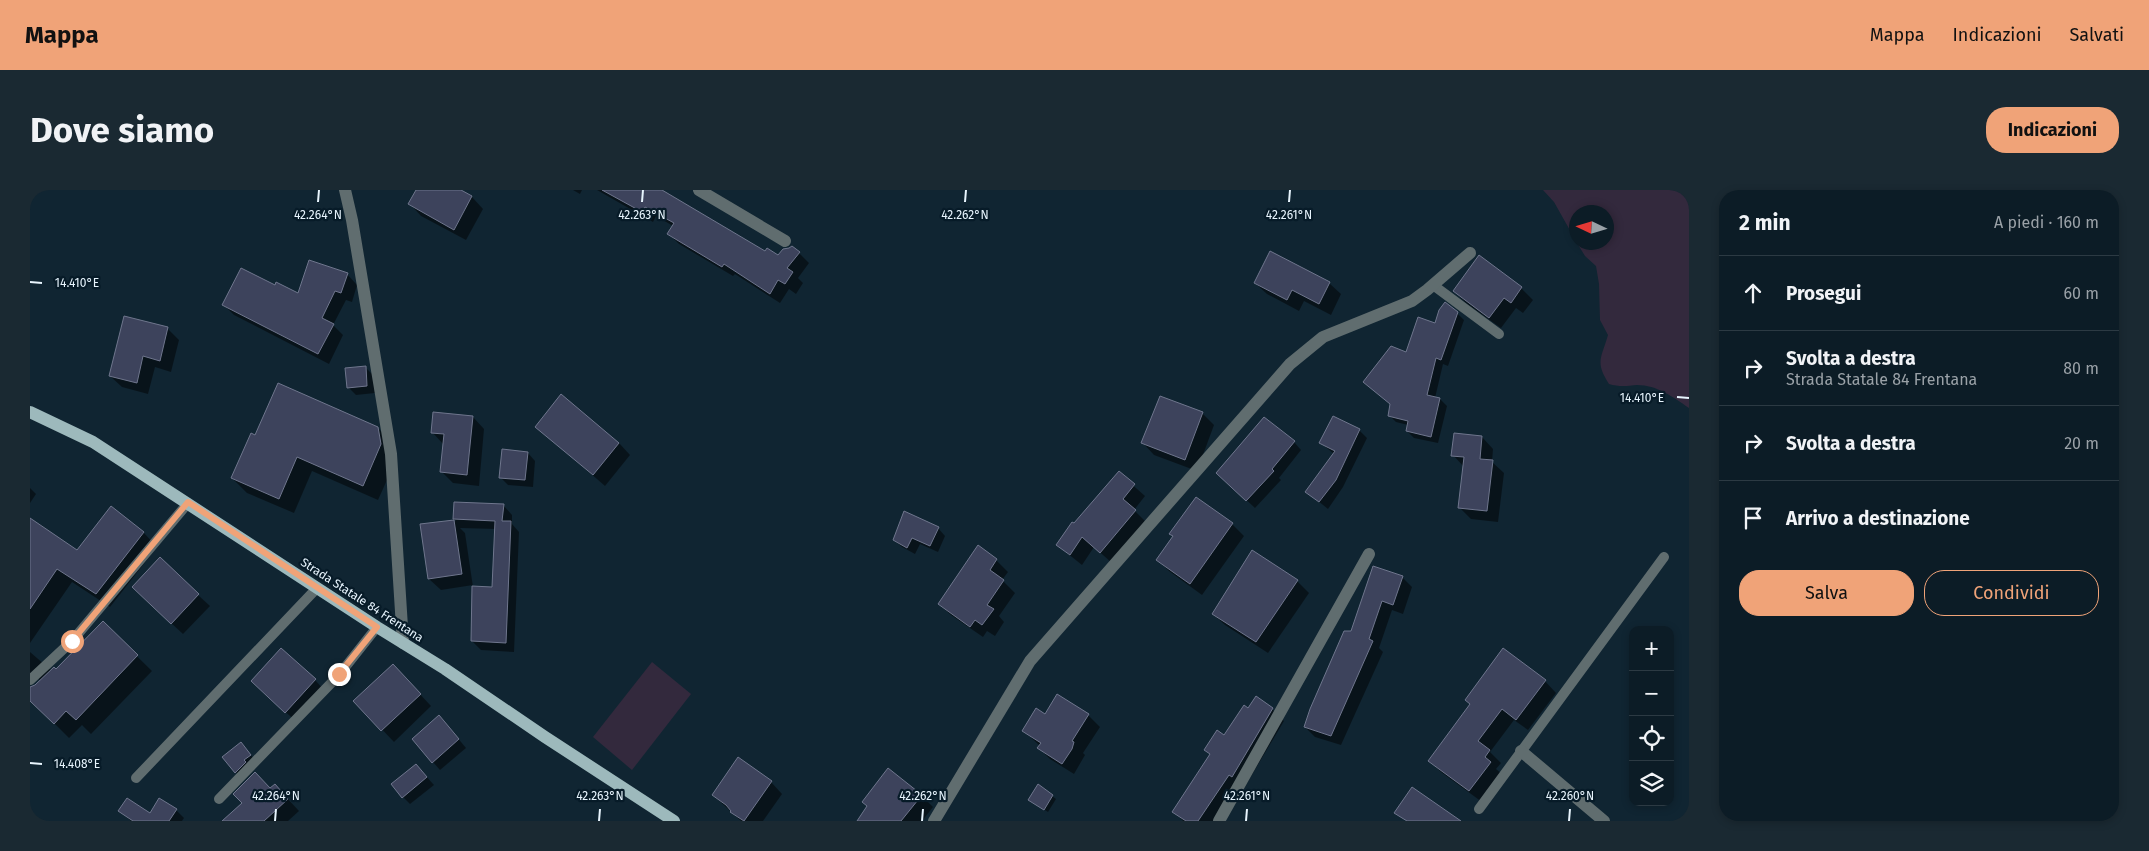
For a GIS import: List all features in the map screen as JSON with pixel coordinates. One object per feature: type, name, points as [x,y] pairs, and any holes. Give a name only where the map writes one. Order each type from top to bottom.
[{"type":"main road","name":"Strada Statale 84 Frentana","points":[[30,412],[93,442],[188,502],[674,821]]},
{"type":"street","points":[[345,190],[352,220],[391,454],[404,643]]},
{"type":"street","points":[[699,190],[785,241]]},
{"type":"street","points":[[934,821],[1030,661],[1290,364],[1323,337],[1408,303],[1433,285],[1470,253]]},
{"type":"street","points":[[1219,821],[1368,554]]},
{"type":"street","points":[[1521,751],[1604,821]]},
{"type":"lane","points":[[1433,285],[1499,334]]},
{"type":"lane","points":[[30,680],[72,641],[188,502]]},
{"type":"lane","points":[[1478,808],[1664,557]]},
{"type":"lane","points":[[136,778],[317,588]]},
{"type":"lane","points":[[218,799],[339,674],[377,627]]},
{"type":"shaded area","points":[[1543,190],[1689,190],[1689,408],[1665,392],[1651,387],[1609,384],[1601,365],[1608,335],[1600,320],[1599,284],[1596,266],[1581,250],[1614,250],[1614,205],[1569,205],[1569,229],[1554,202]]},
{"type":"shaded area","points":[[652,662],[691,694],[632,770],[593,737]]},
{"type":"building","points":[[416,190],[461,190],[472,196],[454,230],[408,204]]},
{"type":"building","points":[[602,190],[662,190],[765,251],[767,248],[778,255],[783,249],[792,246],[800,252],[787,268],[793,272],[785,284],[778,280],[770,294],[724,264],[722,267],[667,234],[674,223],[645,207],[642,212]]},
{"type":"building","points":[[1270,251],[1330,282],[1319,304],[1292,290],[1287,300],[1254,283]]},
{"type":"building","points":[[1479,255],[1522,287],[1511,303],[1504,298],[1489,318],[1453,291]]},
{"type":"building","points":[[309,260],[348,273],[341,293],[335,291],[322,318],[334,324],[318,354],[222,305],[241,268],[275,285],[276,282],[298,293]]},
{"type":"building","points":[[1445,302],[1458,312],[1441,360],[1436,358],[1427,395],[1440,398],[1431,437],[1406,431],[1408,421],[1388,416],[1390,404],[1363,382],[1391,346],[1406,352],[1418,317],[1435,323],[1439,310]]},
{"type":"building","points":[[124,316],[168,327],[160,361],[143,356],[137,383],[109,376]]},
{"type":"building","points":[[366,366],[367,386],[347,388],[345,368]]},
{"type":"building","points":[[278,383],[378,427],[381,444],[363,486],[297,457],[279,499],[231,478],[251,433],[255,435]]},
{"type":"building","points":[[561,394],[619,443],[593,475],[535,427]]},
{"type":"building","points":[[1160,396],[1203,412],[1185,460],[1141,443]]},
{"type":"building","points":[[433,412],[473,416],[467,475],[440,472],[444,434],[431,433]]},
{"type":"building","points":[[1333,416],[1360,429],[1336,480],[1319,502],[1305,492],[1335,451],[1319,443]]},
{"type":"building","points":[[1264,417],[1295,441],[1272,469],[1274,471],[1246,501],[1216,473]]},
{"type":"building","points":[[1454,433],[1482,436],[1480,459],[1493,460],[1487,511],[1458,508],[1464,457],[1451,456]]},
{"type":"building","points":[[502,449],[528,452],[525,480],[499,478]]},
{"type":"building","points":[[1119,471],[1135,484],[1123,499],[1136,510],[1100,553],[1082,537],[1070,555],[1056,545],[1072,522],[1074,523]]},
{"type":"building","points":[[1196,497],[1233,523],[1190,584],[1156,560],[1173,536],[1169,534]]},
{"type":"building","points":[[454,502],[504,504],[502,521],[511,521],[506,643],[471,641],[472,586],[492,587],[495,521],[453,519]]},
{"type":"building","points":[[111,506],[144,532],[96,594],[57,569],[30,609],[30,518],[77,550]]},
{"type":"building","points":[[904,511],[939,527],[930,546],[912,538],[907,548],[893,540]]},
{"type":"building","points":[[454,520],[462,574],[428,579],[420,524]]},
{"type":"building","points":[[978,545],[997,559],[990,570],[1004,580],[987,605],[994,609],[982,625],[975,620],[970,627],[938,604]]},
{"type":"building","points":[[1252,550],[1298,580],[1256,642],[1212,614]]},
{"type":"building","points":[[160,557],[199,594],[171,624],[132,587]]},
{"type":"building","points":[[1373,566],[1403,576],[1393,605],[1382,601],[1369,639],[1373,641],[1331,736],[1304,727],[1344,631],[1351,631]]},
{"type":"building","points":[[103,621],[138,655],[76,720],[66,711],[54,724],[30,701],[30,687],[35,685],[54,667],[56,669]]},
{"type":"building","points":[[281,648],[316,679],[285,713],[251,681]]},
{"type":"building","points":[[1503,648],[1546,680],[1516,720],[1502,709],[1478,741],[1490,750],[1485,757],[1491,762],[1469,791],[1428,761],[1470,704],[1465,700]]},
{"type":"building","points":[[393,664],[421,694],[381,731],[353,701]]},
{"type":"building","points":[[1057,694],[1089,714],[1072,741],[1074,742],[1072,749],[1062,764],[1037,748],[1041,743],[1022,731],[1036,708],[1045,714]]},
{"type":"building","points":[[1256,696],[1273,708],[1232,777],[1229,775],[1198,821],[1186,821],[1172,812],[1210,754],[1204,750],[1217,730],[1224,735],[1244,705],[1248,708]]},
{"type":"building","points":[[439,715],[459,739],[432,763],[412,739]]},
{"type":"building","points":[[241,742],[251,755],[244,760],[246,762],[235,773],[222,757]]},
{"type":"building","points":[[738,757],[772,781],[744,821],[730,812],[726,805],[712,795]]},
{"type":"building","points":[[416,764],[427,777],[402,798],[391,784]]},
{"type":"building","points":[[888,768],[922,795],[901,821],[857,821],[867,806],[862,802]]},
{"type":"building","points":[[255,772],[270,788],[275,784],[288,799],[264,821],[222,821],[242,803],[233,794]]},
{"type":"building","points":[[1038,784],[1053,795],[1044,810],[1028,800]]},
{"type":"building","points":[[1412,787],[1461,821],[1407,821],[1394,813]]},
{"type":"building","points":[[127,798],[150,813],[159,798],[177,809],[169,821],[133,821],[118,811]]},
{"type":"route","points":[[72,641],[188,502],[377,627],[339,674]]}]
